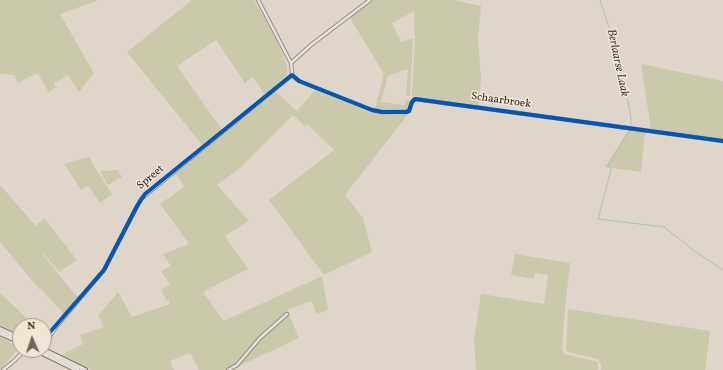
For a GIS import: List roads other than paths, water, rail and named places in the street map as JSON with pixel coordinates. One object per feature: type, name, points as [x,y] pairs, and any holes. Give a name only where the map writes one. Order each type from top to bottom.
[{"type":"main road","points":[[0,329],[12,334]]},
{"type":"main road","points":[[0,333],[12,338]]},
{"type":"main road","points":[[52,355],[85,370]]},
{"type":"main road","points":[[52,356],[77,370]]},
{"type":"street","points":[[258,0],[291,63],[292,75]]},
{"type":"street","points":[[291,63],[311,45],[370,0]]},
{"type":"street","name":"Schaarbroek","points":[[292,75],[299,81],[377,111],[406,112],[409,111],[412,102],[416,99],[723,141]]},
{"type":"street","name":"Spreet","points":[[52,333],[104,270],[141,199],[292,75]]},
{"type":"street","points":[[228,370],[237,365],[260,338],[287,314]]},
{"type":"street","points":[[3,370],[17,358]]},
{"type":"waterway","name":"Berlaarse Laak","points":[[600,0],[611,31],[614,53],[628,101],[631,127]]},
{"type":"waterway","name":"Berlaarse Laak","points":[[630,130],[608,166],[611,170],[598,219],[664,227],[696,252],[723,270]]}]
